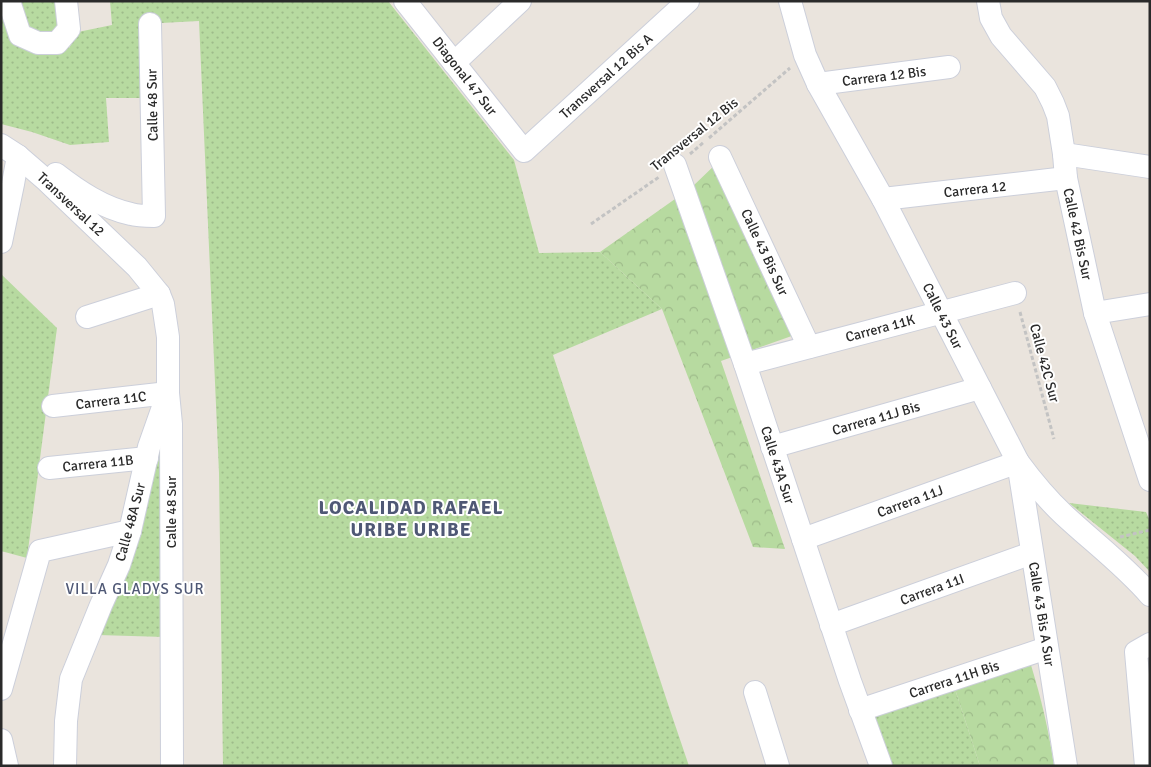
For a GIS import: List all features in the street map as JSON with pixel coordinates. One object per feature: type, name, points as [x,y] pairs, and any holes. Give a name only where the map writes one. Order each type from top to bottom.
[{"type":"street","points":[[9,1],[20,35],[38,43],[58,43],[69,29],[66,1]]},
{"type":"street","name":"Diagonal 47 Sur","points":[[405,1],[524,150]]},
{"type":"street","points":[[454,63],[520,1]]},
{"type":"street","name":"Transversal 12 Bis A","points":[[524,150],[688,1]]},
{"type":"street","name":"Calle 43 Sur","points":[[790,1],[805,55],[818,84],[883,199],[1018,462],[1040,492],[1138,581],[1150,595]]},
{"type":"street","name":"Calle 42 Bis Sur","points":[[988,1],[991,18],[1001,36],[1045,88],[1058,116],[1066,178],[1095,313],[1150,480]]},
{"type":"street","name":"Calle 48 Sur","points":[[7,148],[45,166],[71,186],[100,203],[131,214],[154,216],[150,24]]},
{"type":"street","name":"Carrera 12 Bis","points":[[818,84],[949,67]]},
{"type":"street","points":[[1,242],[14,184],[7,148]]},
{"type":"street","name":"Transversal 12","points":[[7,148],[47,181],[137,267]]},
{"type":"street","points":[[1064,154],[1150,167]]},
{"type":"street","name":"Calle 43 Bis Sur","points":[[720,157],[809,347]]},
{"type":"street","name":"Calle 43A Sur","points":[[676,165],[745,364],[831,625],[881,766]]},
{"type":"street","name":"Carrera 12","points":[[883,199],[1066,178]]},
{"type":"street","name":"Calle 48 Sur","points":[[137,267],[159,294],[163,304],[168,337],[168,393],[171,424],[172,766]]},
{"type":"street","name":"Carrera 11K","points":[[745,364],[1015,293]]},
{"type":"street","points":[[87,317],[159,294]]},
{"type":"street","points":[[1095,313],[1150,304]]},
{"type":"street","name":"Carrera 11J Bis","points":[[772,447],[980,388]]},
{"type":"street","name":"Carrera 11C","points":[[53,406],[168,393]]},
{"type":"street","name":"Calle 48A Sur","points":[[65,766],[66,721],[71,679],[119,565],[130,531],[149,447],[168,393]]},
{"type":"street","name":"Carrera 11B","points":[[49,468],[146,458]]},
{"type":"street","name":"Carrera 11J","points":[[803,539],[1018,462]]},
{"type":"street","name":"Calle 43 Bis A Sur","points":[[1018,462],[1066,766]]},
{"type":"street","points":[[1,689],[40,551],[130,531]]},
{"type":"street","name":"Carrera 11I","points":[[831,625],[1032,553]]},
{"type":"street","points":[[1146,766],[1136,652],[1150,644]]},
{"type":"street","name":"Carrera 11H Bis","points":[[860,710],[1047,648]]},
{"type":"street","points":[[755,692],[778,766]]},
{"type":"street","points":[[1,740],[7,766]]},
{"type":"path","name":"Transversal 12 Bis","points":[[591,224],[676,165],[805,55]]},
{"type":"path","name":"Calle 42C Sur","points":[[1015,293],[1054,439]]},
{"type":"green space","points":[[1,1],[61,1],[69,48],[78,32],[112,25],[110,1],[388,1],[514,160],[539,253],[600,252],[662,309],[553,355],[689,766],[223,766],[219,473],[199,21],[142,24],[145,98],[106,98],[109,142],[70,145],[1,124]]},
{"type":"green space","points":[[718,162],[803,332],[721,361],[785,549],[753,547],[662,309],[600,252],[692,187]]},
{"type":"green space","points":[[1,274],[57,328],[27,558],[1,551]]},
{"type":"green space","points":[[164,422],[165,637],[98,635]]},
{"type":"green space","points":[[1069,503],[1146,512],[1150,521],[1150,572],[1135,556]]},
{"type":"green space","points":[[1031,665],[1050,740],[1054,766],[980,766],[955,689]]},
{"type":"green space","points":[[955,689],[980,766],[893,766],[873,716]]},
{"type":"district","name":"LOCALIDAD RAFAEL URIBE URIBE","points":[[411,518]]},
{"type":"district","name":"VILLA GLADYS SUR","points":[[135,589]]}]
